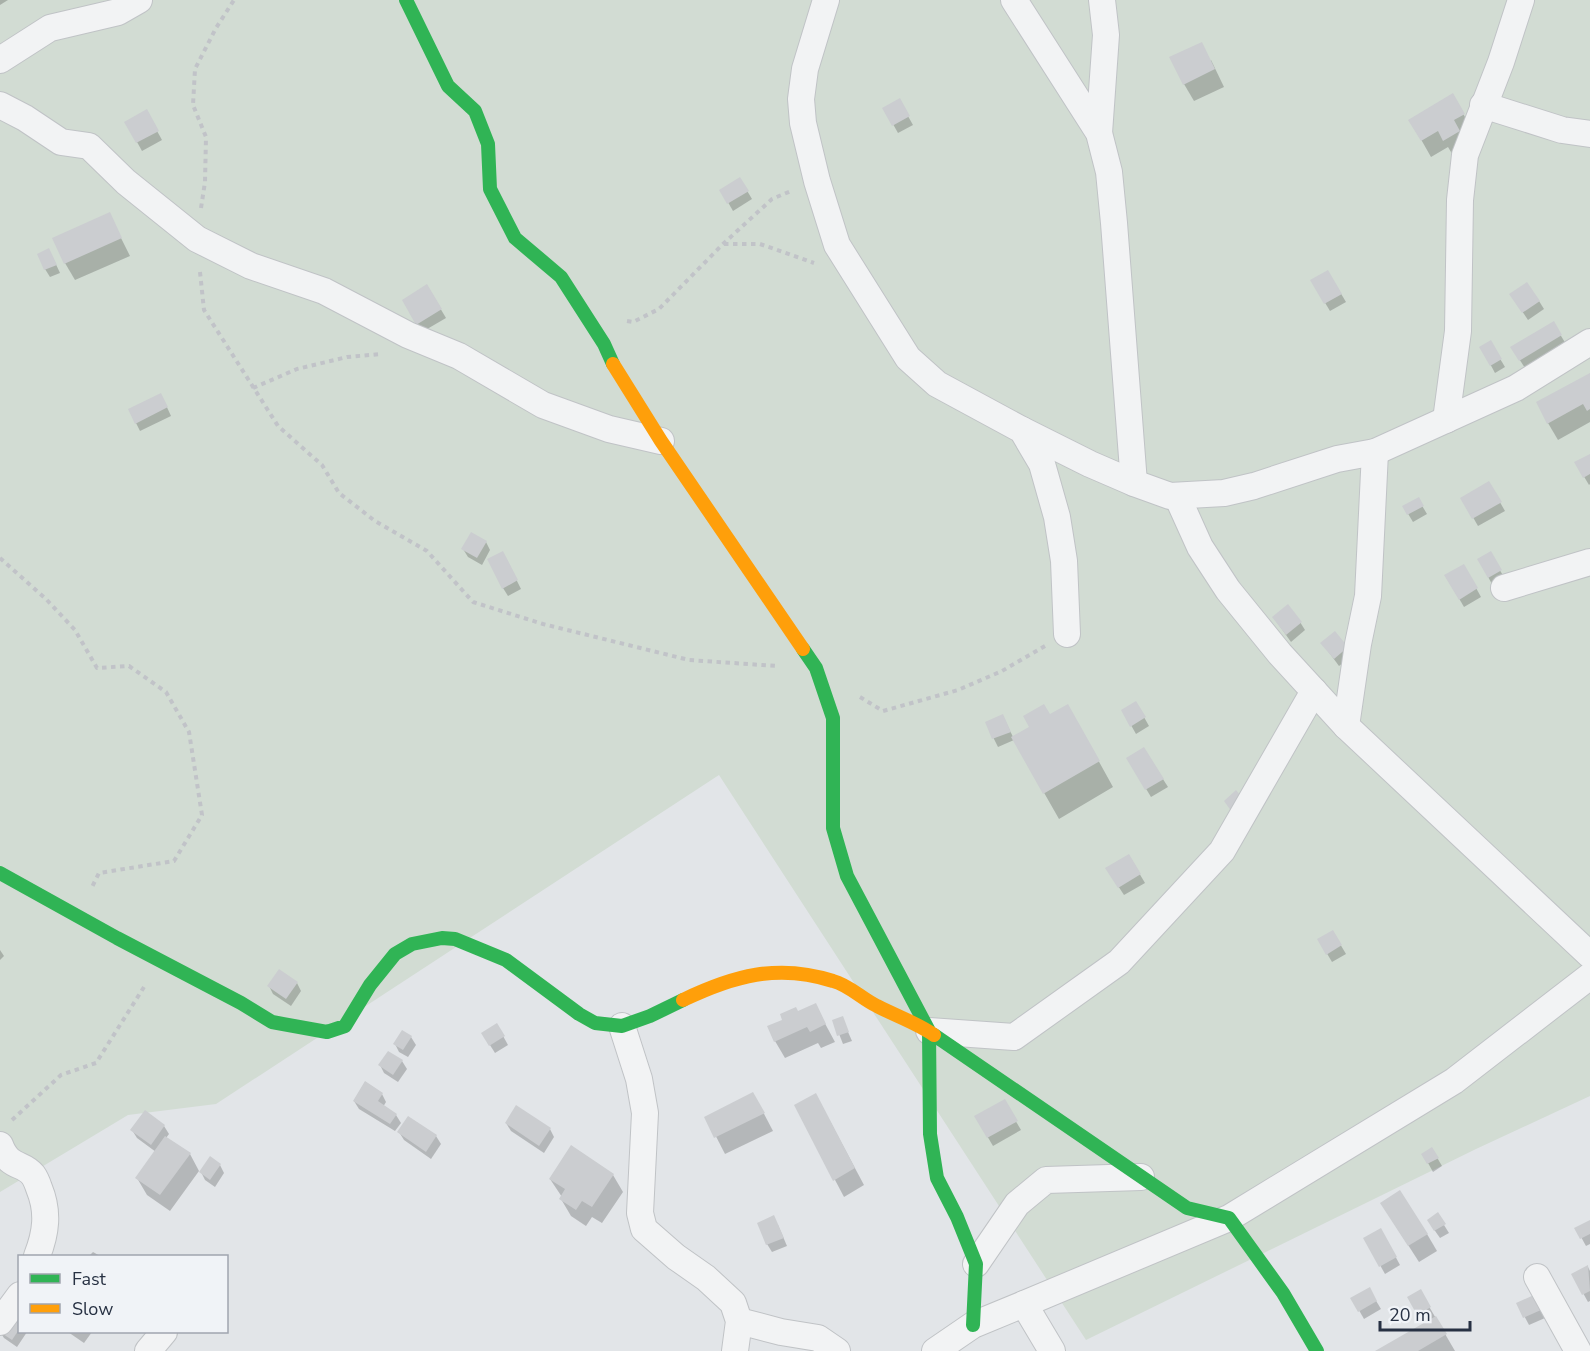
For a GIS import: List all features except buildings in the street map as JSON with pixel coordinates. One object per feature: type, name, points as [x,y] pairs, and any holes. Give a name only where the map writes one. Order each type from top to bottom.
[{"type":"street","points":[[0,60],[50,28],[118,12],[139,0]]},
{"type":"street","points":[[406,0],[448,86],[475,111],[488,144],[490,189],[515,238],[561,277],[604,344],[612,362],[661,441],[816,668],[833,718],[833,828],[842,857],[848,876],[929,1031],[930,1134],[937,1178],[957,1217],[976,1264],[973,1325]]},
{"type":"street","points":[[826,0],[805,69],[801,99],[803,123],[817,181],[837,245],[908,358],[937,384],[1090,464],[1170,496],[1224,493],[1254,486],[1337,459],[1374,452],[1516,388],[1590,342]]},
{"type":"street","points":[[1014,0],[1100,133]]},
{"type":"street","points":[[1102,0],[1106,35],[1100,133],[1109,172],[1114,223],[1134,483]]},
{"type":"street","points":[[1446,420],[1458,331],[1460,201],[1465,155],[1501,62],[1521,0]]},
{"type":"street","points":[[0,105],[61,142],[89,146],[126,182],[197,239],[251,266],[324,291],[408,335],[459,356],[543,405],[609,429],[661,441]]},
{"type":"street","points":[[1483,105],[1562,130],[1590,134]]},
{"type":"street","points":[[1022,430],[1042,464],[1057,517],[1064,561],[1066,634]]},
{"type":"street","points":[[1346,726],[1358,644],[1368,596],[1374,452]]},
{"type":"street","points":[[1177,496],[1200,547],[1228,590],[1280,654],[1346,726],[1590,954]]},
{"type":"street","points":[[1504,588],[1590,562]]},
{"type":"street","points":[[929,1031],[1014,1037],[1119,962],[1222,851],[1314,691]]},
{"type":"street","points":[[0,873],[272,1022],[327,1032],[345,1026],[370,985],[395,954],[412,944],[442,938],[455,939],[506,960],[579,1014],[595,1023],[622,1026],[650,1016],[708,988],[748,976],[785,971],[835,981],[866,1000],[929,1031],[1187,1208],[1229,1218],[1282,1293],[1317,1351]]},
{"type":"street","points":[[935,1351],[973,1325],[1229,1218],[1454,1081],[1590,976]]},
{"type":"street","points":[[622,1026],[639,1079],[645,1113],[640,1213],[644,1229],[675,1257],[706,1278],[734,1303],[739,1321],[735,1351]]},
{"type":"street","points":[[0,1145],[4,1156],[33,1174],[44,1202],[46,1221],[44,1238],[38,1255]]},
{"type":"street","points":[[976,1264],[1017,1204],[1046,1179],[1141,1177]]},
{"type":"street","points":[[1537,1277],[1578,1351]]},
{"type":"street","points":[[0,1322],[18,1298]]},
{"type":"street","points":[[1024,1304],[1052,1351]]},
{"type":"street","points":[[739,1321],[781,1332],[818,1338],[837,1351]]},
{"type":"street","points":[[148,1351],[163,1333]]},
{"type":"path","points":[[234,0],[216,28],[195,69],[193,105],[206,137],[205,182],[197,239],[204,310],[278,426],[322,465],[339,494],[375,520],[427,552],[472,602],[543,624],[689,660],[816,668]]},
{"type":"path","points":[[590,325],[612,317],[633,322],[658,309],[772,199],[817,181]]},
{"type":"path","points":[[723,244],[760,243],[820,266]]},
{"type":"path","points":[[253,388],[297,369],[347,357],[387,354]]},
{"type":"path","points":[[0,558],[46,599],[75,630],[97,668],[129,666],[166,692],[189,732],[202,815],[174,861],[99,873],[79,917]]},
{"type":"path","points":[[854,693],[883,711],[958,690],[980,681],[1066,634]]},
{"type":"path","points":[[11,1121],[61,1076],[96,1063],[159,961]]},
{"type":"shaded area","points":[[0,0],[1590,0],[1590,1096],[1476,1149],[1086,1340],[719,775],[216,1104],[128,1115],[0,1192]]},
{"type":"traffic: fast","points":[[406,0],[448,86],[475,111],[488,144],[490,189],[515,238],[561,277],[604,344],[613,364]]},
{"type":"traffic: fast","points":[[803,649],[816,668],[833,718],[833,828],[847,876],[929,1031],[930,1134],[937,1178],[957,1217],[976,1264],[973,1325]]},
{"type":"traffic: fast","points":[[0,873],[272,1022],[327,1032],[345,1026],[370,985],[395,954],[412,944],[442,938],[455,939],[506,960],[579,1014],[595,1023],[622,1026],[683,1000]]},
{"type":"traffic: fast","points":[[934,1035],[1187,1208],[1229,1218],[1283,1293],[1317,1351]]},
{"type":"traffic: slow","points":[[613,364],[661,441],[803,649]]},
{"type":"traffic: slow","points":[[683,1000],[738,979],[756,975],[793,973],[813,976],[845,986],[871,1003],[934,1035]]}]
